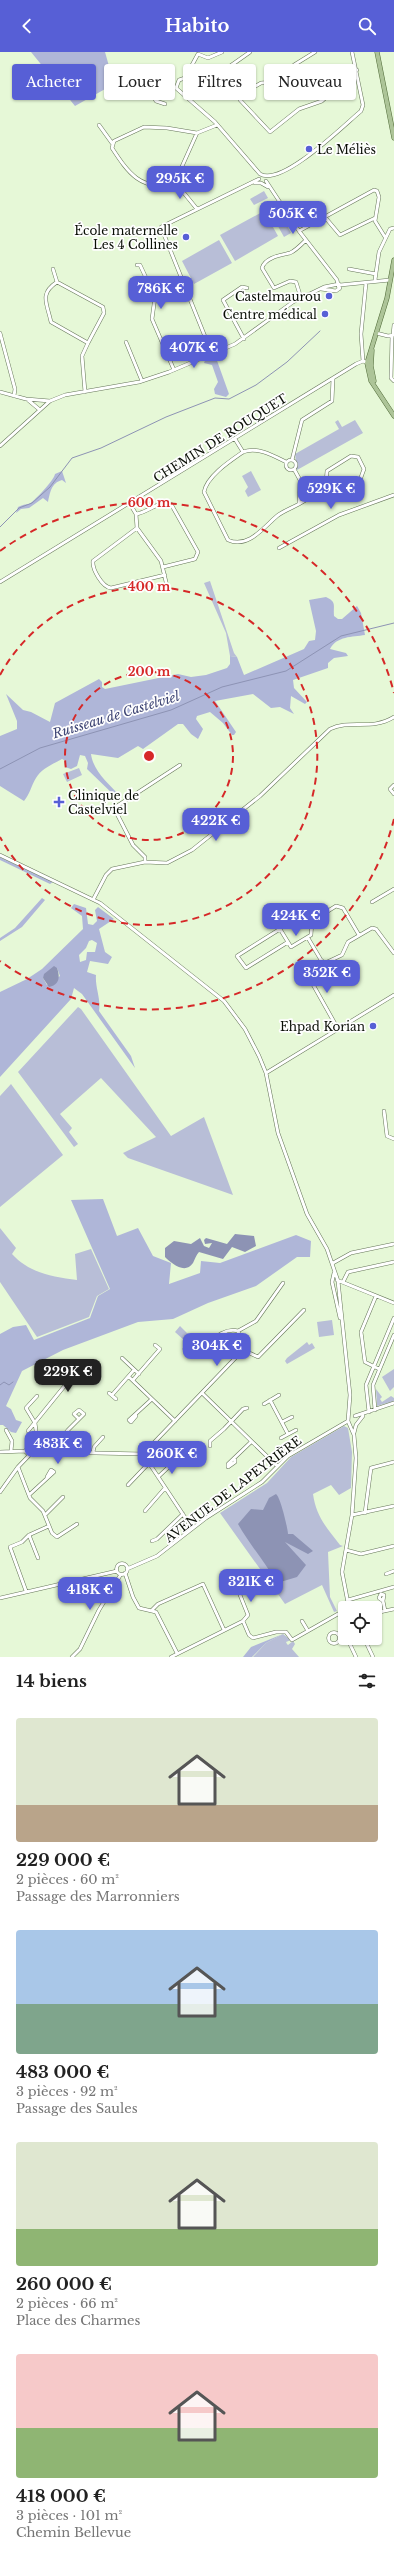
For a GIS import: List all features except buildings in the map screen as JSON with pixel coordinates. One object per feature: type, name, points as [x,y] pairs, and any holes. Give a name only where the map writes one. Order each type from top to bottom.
[{"type":"main road","points":[[377,52],[394,138]]},
{"type":"main road","points":[[394,260],[391,282],[376,333],[366,360],[371,381],[394,416]]},
{"type":"street","points":[[193,64],[198,54],[208,58],[222,52]]},
{"type":"street","points":[[233,64],[250,52]]},
{"type":"street","points":[[315,52],[294,65],[273,82],[261,83],[242,94],[240,100],[270,132],[299,109],[322,101],[357,70]]},
{"type":"street","points":[[212,354],[160,227],[249,184],[266,181],[275,174],[306,158],[361,111],[363,105],[357,70],[352,52]]},
{"type":"street","points":[[183,79],[179,80],[176,88],[217,125],[255,169],[264,176],[269,188],[339,286]]},
{"type":"street","points":[[155,100],[165,104]]},
{"type":"street","points":[[112,143],[144,127],[167,128],[197,133],[217,125]]},
{"type":"street","points":[[99,126],[112,143],[112,148],[123,166],[134,177],[150,183],[175,182]]},
{"type":"street","points":[[175,182],[197,133]]},
{"type":"street","points":[[255,169],[260,181],[269,188]]},
{"type":"street","points":[[260,181],[264,176],[275,174]]},
{"type":"street","points":[[175,182],[195,210]]},
{"type":"street","points":[[299,231],[374,190],[377,191],[379,197],[375,218],[385,237]]},
{"type":"street","points":[[324,216],[340,235],[375,218]]},
{"type":"street","points":[[375,280],[379,252],[390,229],[394,228]]},
{"type":"street","points":[[301,298],[296,282],[290,281],[274,288],[262,268],[267,262],[284,253],[292,252],[306,240]]},
{"type":"street","points":[[137,265],[140,265],[155,296],[152,319],[174,370]]},
{"type":"street","points":[[53,269],[57,282],[103,307],[104,313],[82,356],[85,392]]},
{"type":"street","points":[[349,269],[376,274]]},
{"type":"street","points":[[334,277],[334,290]]},
{"type":"street","points":[[0,392],[26,399],[50,401],[85,392],[142,381],[174,370],[244,339],[260,325],[301,298],[334,284],[344,286],[361,284],[375,280],[391,282]]},
{"type":"street","points":[[57,282],[47,289],[45,294],[51,322],[88,343]]},
{"type":"street","points":[[366,283],[360,339],[366,360]]},
{"type":"street","points":[[361,284],[365,299]]},
{"type":"street","points":[[319,290],[334,290],[339,286]]},
{"type":"street","points":[[244,339],[223,300],[242,287],[247,288]]},
{"type":"street","points":[[394,325],[391,378],[394,381]]},
{"type":"street","points":[[0,333],[14,389],[14,396]]},
{"type":"street","points":[[376,333],[393,335]]},
{"type":"street","points":[[126,342],[142,381]]},
{"type":"street","name":"CHEMIN DE ROUQUET","points":[[0,582],[130,504],[333,378],[366,360]]},
{"type":"street","points":[[292,460],[302,420],[332,401],[333,378]]},
{"type":"street","points":[[26,399],[40,410]]},
{"type":"street","points":[[36,406],[39,400]]},
{"type":"street","points":[[0,446],[50,401]]},
{"type":"street","points":[[236,439],[243,452]]},
{"type":"street","points":[[294,469],[288,469],[286,462],[272,454],[249,450],[243,452],[227,463],[207,485],[204,492],[228,540],[235,543],[242,542],[265,530],[280,514],[316,494],[335,495],[360,480],[364,469],[358,457],[351,456],[327,470],[325,494]]},
{"type":"street","points":[[286,462],[292,460]]},
{"type":"street","points":[[292,460],[296,464],[294,469],[300,480],[299,504]]},
{"type":"street","points":[[279,548],[339,515],[394,495]]},
{"type":"street","points":[[136,514],[146,513],[163,503],[171,504],[198,552],[195,559],[163,567]]},
{"type":"street","points":[[130,504],[136,514],[137,528],[160,559],[167,586]]},
{"type":"street","points":[[137,528],[93,560],[93,565],[102,583],[111,588],[165,575]]},
{"type":"street","points":[[94,898],[109,872],[145,862],[167,863],[192,850],[260,796],[330,729],[339,726],[377,725],[394,717]]},
{"type":"street","points":[[145,862],[145,856],[133,845],[114,808],[180,765]]},
{"type":"street","points":[[394,786],[390,789],[394,794]]},
{"type":"street","points":[[0,855],[94,898],[224,1001],[248,1034],[266,1073],[280,1139],[307,1214],[333,1264],[351,1409],[349,1421],[354,1435],[356,1458],[352,1515],[342,1577],[348,1600],[394,1587]]},
{"type":"street","points":[[372,902],[394,889]]},
{"type":"street","points":[[288,942],[246,968],[237,956],[280,929],[288,942],[291,948],[308,938],[312,932],[311,923],[314,918],[336,906],[343,908],[359,935]]},
{"type":"street","points":[[308,938],[321,960],[328,963],[342,955],[348,942],[372,928],[376,929],[394,953]]},
{"type":"street","points":[[302,965],[338,1029]]},
{"type":"street","points":[[266,1073],[394,995]]},
{"type":"street","points":[[384,1111],[387,1136],[394,1139]]},
{"type":"street","points":[[333,1264],[351,1253],[394,1244]]},
{"type":"street","points":[[343,1282],[348,1272],[394,1262]]},
{"type":"street","points":[[336,1282],[343,1282],[394,1303]]},
{"type":"street","points":[[209,1346],[211,1342],[223,1333],[233,1330],[238,1332],[256,1321],[283,1283]]},
{"type":"street","points":[[376,1296],[360,1334],[364,1360],[373,1367],[379,1369]]},
{"type":"street","points":[[238,1332],[243,1350],[258,1357],[304,1310]]},
{"type":"street","points":[[368,1412],[366,1385],[394,1318]]},
{"type":"street","points":[[375,1410],[373,1385],[394,1334]]},
{"type":"street","points":[[132,1380],[160,1349],[155,1345]]},
{"type":"street","points":[[38,1396],[26,1408],[35,1423],[37,1438],[40,1444],[51,1452],[143,1454],[243,1350]]},
{"type":"street","points":[[122,1358],[139,1374]]},
{"type":"street","points":[[116,1399],[111,1394],[129,1377],[134,1370]]},
{"type":"street","points":[[129,1377],[175,1421]]},
{"type":"street","points":[[28,1431],[68,1382]]},
{"type":"street","points":[[202,1394],[277,1466]]},
{"type":"street","points":[[264,1404],[279,1395]]},
{"type":"street","points":[[136,1416],[152,1399]]},
{"type":"street","points":[[270,1400],[288,1434]]},
{"type":"street","points":[[354,1435],[357,1423],[364,1415],[368,1412],[394,1403]]},
{"type":"street","points":[[210,1446],[210,1440],[231,1422],[243,1409],[247,1408]]},
{"type":"street","points":[[351,1409],[357,1423]]},
{"type":"street","name":"AVENUE DE LAPEYRIÈRE","points":[[127,1569],[157,1556],[192,1528],[262,1482],[288,1456],[349,1421],[355,1416],[364,1415]]},
{"type":"street","points":[[282,1422],[292,1417]]},
{"type":"street","points":[[51,1452],[79,1419]]},
{"type":"street","points":[[349,1421],[357,1423]]},
{"type":"street","points":[[6,1430],[12,1441],[11,1451]]},
{"type":"street","points":[[281,1438],[296,1430]]},
{"type":"street","points":[[93,1452],[94,1447],[103,1437]]},
{"type":"street","points":[[25,1451],[37,1438]]},
{"type":"street","points":[[235,1458],[252,1442]]},
{"type":"street","points":[[0,1492],[18,1467],[40,1444]]},
{"type":"street","points":[[0,1452],[25,1451],[29,1455]]},
{"type":"street","points":[[143,1454],[192,1528]]},
{"type":"street","points":[[158,1477],[175,1461]]},
{"type":"street","points":[[365,1513],[371,1468],[394,1462]]},
{"type":"street","points":[[128,1485],[149,1463]]},
{"type":"street","points":[[18,1467],[29,1495],[45,1515],[57,1537],[77,1524]]},
{"type":"street","points":[[29,1495],[47,1477]]},
{"type":"street","points":[[144,1511],[165,1488]]},
{"type":"street","points":[[45,1515],[63,1498]]},
{"type":"street","points":[[352,1515],[394,1506]]},
{"type":"street","points":[[152,1540],[157,1539],[183,1514]]},
{"type":"street","points":[[26,1591],[10,1547],[22,1542],[29,1535],[50,1526]]},
{"type":"street","points":[[29,1535],[38,1558]]},
{"type":"street","points":[[346,1550],[361,1554],[394,1546]]},
{"type":"street","points":[[117,1571],[117,1567],[121,1564],[125,1565],[127,1569],[125,1573],[133,1597],[139,1608],[144,1611],[152,1610],[158,1604],[203,1584],[224,1630]]},
{"type":"street","points":[[0,1598],[117,1571]]},
{"type":"street","points":[[117,1571],[121,1574]]},
{"type":"street","points":[[386,1574],[394,1571]]},
{"type":"street","points":[[72,1657],[80,1648],[99,1610],[121,1574],[125,1573]]},
{"type":"street","points":[[170,1657],[243,1621],[248,1615],[236,1585],[235,1576]]},
{"type":"street","points":[[383,1601],[385,1611]]},
{"type":"street","points":[[382,1612],[394,1609]]},
{"type":"street","points":[[152,1610],[156,1612],[177,1653]]},
{"type":"street","points":[[243,1621],[249,1635],[253,1638],[286,1632],[292,1640],[338,1614]]},
{"type":"street","points":[[302,1621],[308,1631]]},
{"type":"street","points":[[350,1645],[356,1657]]},
{"type":"street","points":[[367,1645],[373,1657]]},
{"type":"shaded area","points":[[31,52],[105,52],[108,64],[104,64],[104,90],[96,94],[96,64],[41,64]]},
{"type":"shaded area","points":[[70,100],[86,100],[75,106]]},
{"type":"shaded area","points":[[264,191],[268,198],[254,205],[250,199]]},
{"type":"shaded area","points":[[276,206],[291,233],[284,237],[269,210]]},
{"type":"shaded area","points":[[264,211],[278,236],[235,261],[220,235]]},
{"type":"shaded area","points":[[219,240],[232,263],[194,284],[182,261]]},
{"type":"shaded area","points":[[215,355],[229,394],[226,397],[215,394],[214,389],[218,382],[212,365],[204,363],[206,358]]},
{"type":"shaded area","points":[[338,420],[342,427],[355,420],[363,433],[297,470],[295,454],[339,429],[335,422]]},
{"type":"shaded area","points":[[62,471],[66,483],[62,480],[55,483],[49,495],[48,502],[43,498],[29,508],[21,509],[16,513],[18,507],[31,503],[47,486],[55,474]]},
{"type":"shaded area","points":[[251,471],[261,490],[248,497],[245,491],[248,487],[242,476]]},
{"type":"shaded area","points":[[210,581],[234,653],[237,657],[230,656],[226,633],[204,583]]},
{"type":"shaded area","points":[[326,597],[333,602],[334,616],[338,619],[342,619],[357,606],[361,613],[365,635],[341,639],[330,649],[346,653],[348,656],[334,658],[328,663],[328,668],[293,680],[294,688],[307,702],[305,704],[291,696],[290,708],[294,714],[280,707],[271,708],[253,694],[215,701],[236,732],[234,735],[232,735],[223,723],[210,712],[197,716],[196,719],[203,729],[198,739],[191,734],[183,724],[178,724],[143,749],[138,746],[118,758],[91,754],[92,760],[98,772],[120,796],[118,799],[87,769],[88,763],[85,756],[80,755],[77,766],[71,769],[65,767],[66,761],[62,759],[44,769],[36,778],[28,796],[24,801],[0,786],[0,736],[17,729],[17,721],[6,694],[23,710],[31,712],[50,722],[55,703],[99,679],[102,682],[102,687],[105,689],[178,674],[191,677],[206,675],[227,668],[230,664],[230,656],[237,657],[244,675],[304,649],[309,641],[315,640],[316,631],[309,600]]},
{"type":"shaded area","points":[[79,768],[82,775],[67,782],[63,774]]},
{"type":"shaded area","points":[[0,857],[53,882],[50,884],[0,860]]},
{"type":"shaded area","points":[[42,898],[45,900],[22,927],[0,941],[0,938],[15,928]]},
{"type":"shaded area","points":[[74,904],[86,908],[88,924],[93,925],[97,921],[95,910],[98,907],[114,919],[99,929],[105,952],[112,957],[108,964],[90,961],[87,972],[96,975],[99,1011],[131,1056],[135,1068],[82,994],[74,988],[71,999],[0,1077],[0,992],[27,979],[42,969],[83,929],[82,916],[71,908]],"holes":[[[92,940],[97,943],[95,952],[87,952],[86,960],[80,962],[79,955],[86,948],[89,941]],[[57,968],[60,976],[47,985],[43,978]]]},
{"type":"shaded area","points":[[54,966],[57,968],[59,977],[53,986],[49,987],[43,978],[44,974]]},
{"type":"shaded area","points":[[78,1007],[81,1009],[171,1136],[204,1117],[233,1195],[128,1158],[123,1153],[156,1137],[101,1078],[60,1114],[72,1128],[69,1132],[78,1144],[74,1147],[18,1072]]},
{"type":"shaded area","points":[[11,1084],[63,1155],[0,1207],[0,1096]]},
{"type":"shaded area","points":[[103,1199],[117,1236],[138,1228],[153,1256],[171,1263],[169,1284],[200,1273],[201,1261],[220,1263],[296,1235],[311,1241],[310,1257],[297,1257],[256,1286],[208,1303],[173,1319],[138,1322],[63,1350],[22,1371],[6,1406],[11,1409],[16,1420],[22,1422],[16,1433],[11,1432],[3,1425],[0,1425],[0,1334],[13,1327],[26,1325],[34,1340],[90,1318],[98,1296],[110,1289],[71,1200]]},
{"type":"shaded area","points":[[0,1228],[16,1248],[12,1254],[26,1266],[50,1275],[77,1280],[75,1254],[91,1249],[109,1289],[97,1296],[89,1317],[37,1337],[0,1282]]},
{"type":"shaded area","points":[[235,1234],[254,1236],[256,1246],[245,1252],[232,1247],[223,1259],[199,1252],[193,1263],[186,1268],[178,1267],[165,1257],[165,1248],[174,1241],[191,1244],[200,1238],[204,1246],[209,1248],[212,1243],[205,1244],[204,1240],[206,1238],[227,1244]]},
{"type":"shaded area","points":[[332,1320],[334,1335],[319,1337],[317,1322]]},
{"type":"shaded area","points":[[180,1326],[191,1337],[186,1342],[175,1332]]},
{"type":"shaded area","points":[[192,1338],[203,1349],[193,1359],[182,1349]]},
{"type":"shaded area","points":[[307,1342],[309,1345],[312,1343],[315,1348],[287,1364],[285,1361],[287,1358]]},
{"type":"shaded area","points":[[394,1369],[394,1387],[390,1391],[382,1377]]},
{"type":"shaded area","points":[[376,1389],[382,1397],[380,1399],[382,1402],[391,1396],[394,1398],[394,1401],[377,1406]]},
{"type":"shaded area","points":[[344,1426],[348,1428],[352,1452],[351,1488],[339,1495],[331,1485],[313,1494],[314,1502],[322,1521],[340,1545],[343,1546],[328,1552],[330,1597],[337,1611],[334,1612],[322,1585],[285,1604],[220,1513],[267,1483],[291,1457]]},
{"type":"shaded area","points":[[276,1494],[282,1507],[288,1534],[293,1534],[313,1551],[308,1554],[285,1542],[306,1565],[297,1577],[277,1583],[238,1524],[251,1509],[263,1510],[269,1498]]},
{"type":"shaded area","points":[[283,1634],[291,1640],[286,1642],[288,1645],[293,1641],[295,1644],[292,1649],[299,1657],[253,1657],[266,1643]]},
{"type":"shaded area","points":[[283,1634],[266,1643],[252,1657],[243,1657],[251,1647]]},
{"type":"waterway","points":[[0,527],[19,508],[32,503],[50,487],[72,458],[101,448],[166,417],[215,398],[229,399],[256,385],[287,362],[320,331]]},
{"type":"waterway","name":"Ruisseau de Castelviel","points":[[0,769],[40,748],[171,710],[222,687],[286,671],[341,636],[394,623]]},
{"type":"waterway","points":[[0,1385],[4,1382],[9,1385],[13,1382]]},
{"type":"place","name":"Le Méliès","points":[[309,149]]},
{"type":"place","name":"École maternelle Les 4 Collines","points":[[186,237]]},
{"type":"place","name":"Castelmaurou","points":[[329,296]]},
{"type":"place","name":"Centre médical","points":[[325,314]]},
{"type":"place","name":"Clinique de Castelviel","points":[[59,802]]},
{"type":"place","name":"Ehpad Korian","points":[[373,1026]]}]
